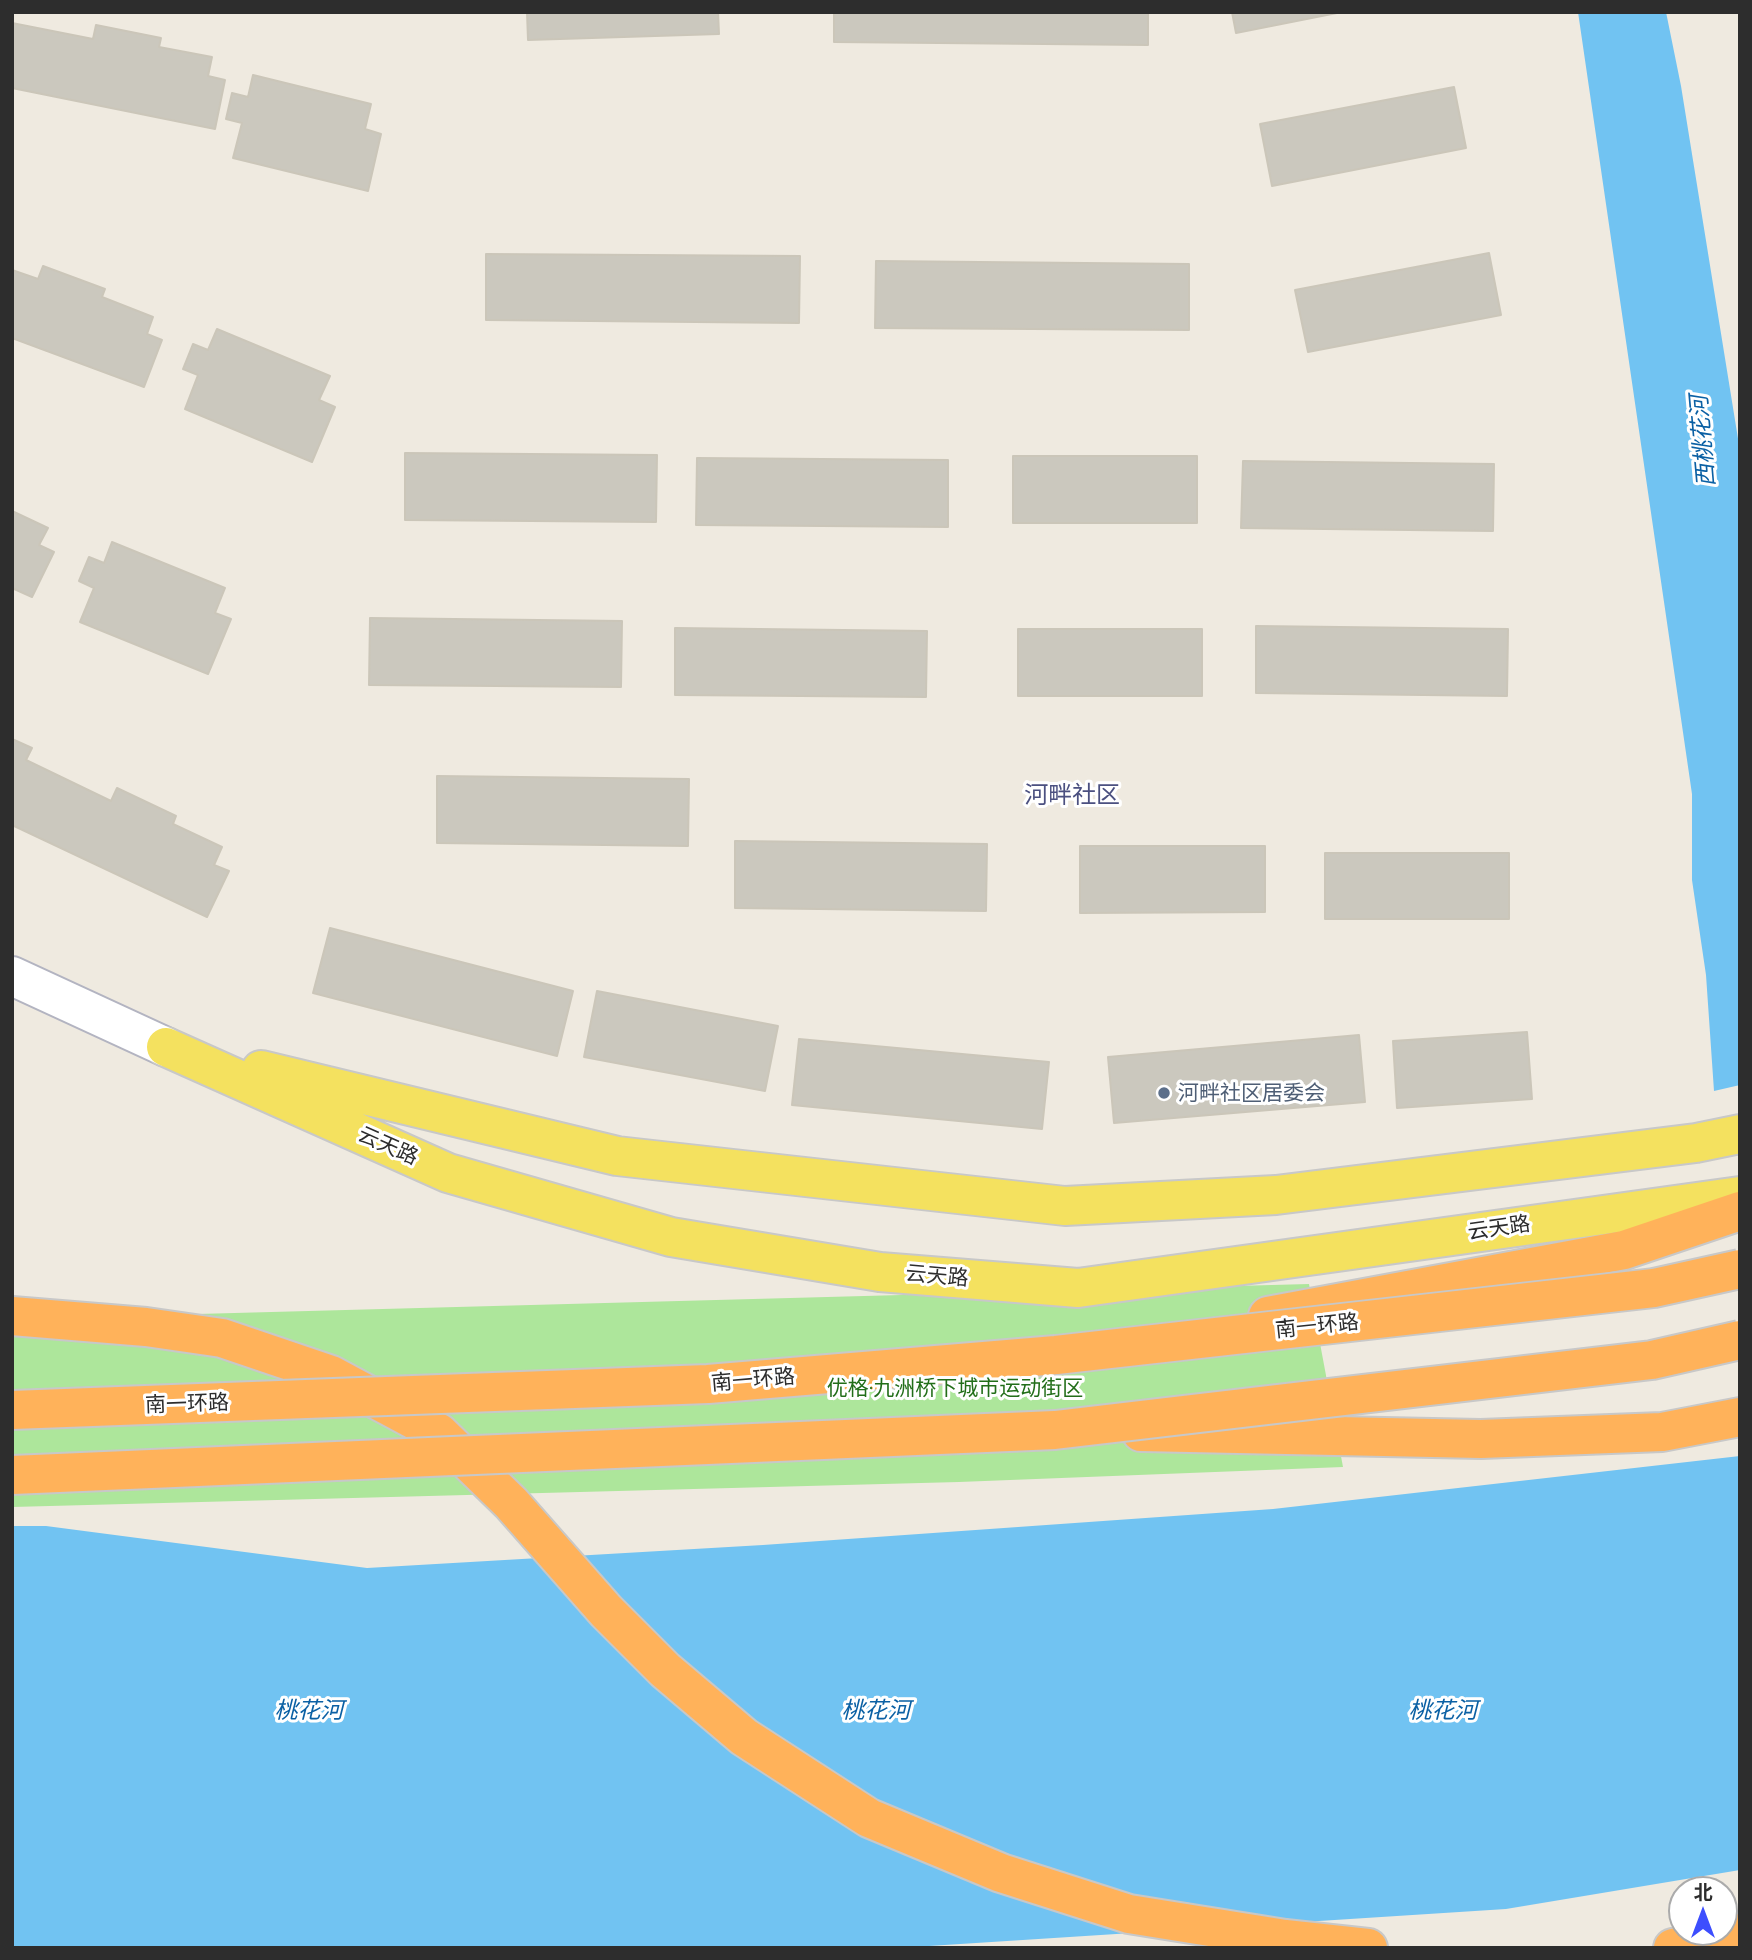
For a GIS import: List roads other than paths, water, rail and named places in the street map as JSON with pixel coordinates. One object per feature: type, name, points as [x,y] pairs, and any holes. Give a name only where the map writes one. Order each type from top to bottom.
[{"type":"highway","points":[[1056,1355],[1623,1250],[1740,1211]]},
{"type":"highway","name":"南一环路","points":[[12,1410],[708,1384],[1056,1355],[1654,1288],[1740,1269]]},
{"type":"highway","points":[[12,1316],[146,1327],[222,1338],[331,1375],[439,1433],[548,1543],[606,1611],[665,1670],[744,1737],[869,1818],[1000,1873],[1129,1914],[1285,1939],[1368,1948]]},
{"type":"highway","points":[[1055,1430],[1652,1360],[1740,1340]]},
{"type":"highway","points":[[12,1475],[1055,1430],[1481,1439],[1662,1432],[1740,1417]]},
{"type":"highway","points":[[1673,1948],[1740,1933]]},
{"type":"main road","name":"云天路","points":[[166,1047],[617,1156],[1065,1206],[1276,1195],[1696,1143],[1740,1134]]},
{"type":"main road","name":"云天路","points":[[166,1047],[448,1173],[671,1237],[880,1272],[1078,1288],[1740,1196]]},
{"type":"street","name":"云天路","points":[[12,976],[166,1047]]},
{"type":"water","name":"西桃花河","points":[[1578,12],[1666,12],[1681,86],[1740,451],[1740,1085],[1714,1091],[1706,975],[1692,880],[1692,794]]},
{"type":"water","name":"桃花河","points":[[1740,1456],[1740,1870],[1704,1876],[1668,1876],[1668,1882],[1506,1909],[898,1948],[12,1948],[12,1526],[46,1526],[367,1568],[763,1545],[1273,1509]]},
{"type":"place","name":"河畔社区居委会","points":[[1164,1093]]},
{"type":"district","name":"河畔社区","points":[[1072,795]]},
{"type":"park label","name":"优格·九洲桥下城市运动街区","points":[[955,1388]]}]
